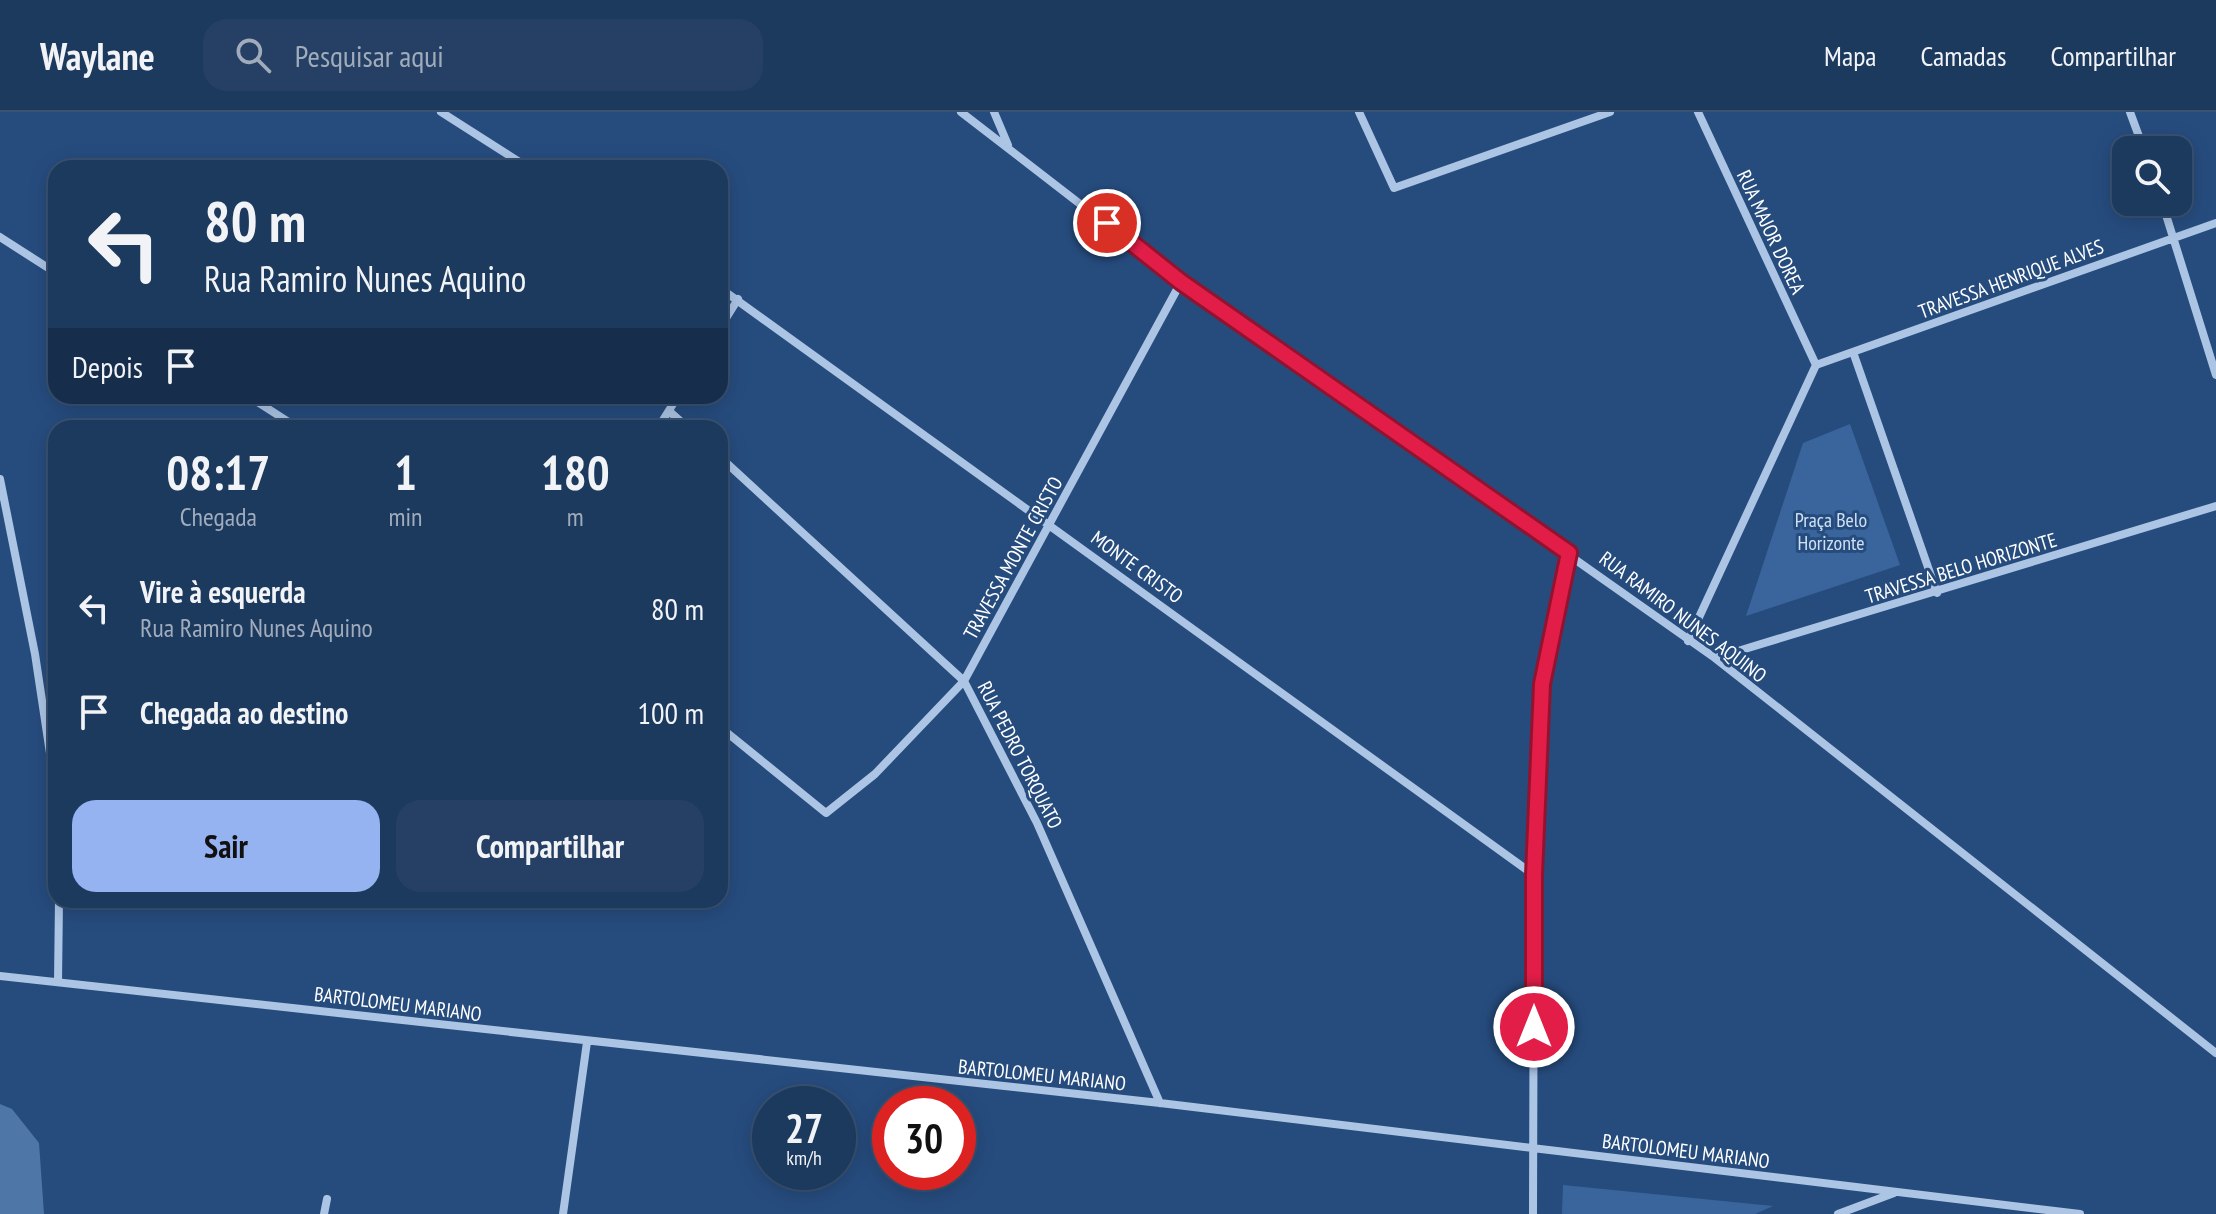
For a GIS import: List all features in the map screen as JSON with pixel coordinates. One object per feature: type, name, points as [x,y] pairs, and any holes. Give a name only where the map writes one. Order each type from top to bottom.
[{"type":"street","points":[[441,112],[516,160]]},
{"type":"street","name":"RUA RAMIRO NUNES AQUINO","points":[[961,112],[1009,146],[1181,282],[1715,658],[2216,1053]]},
{"type":"street","points":[[994,112],[1009,146]]},
{"type":"street","points":[[1359,112],[1394,188],[1610,112]]},
{"type":"street","name":"RUA MAJOR DOREA","points":[[1698,112],[1816,365]]},
{"type":"street","points":[[2130,112],[2139,136]]},
{"type":"street","points":[[2167,216],[2216,375]]},
{"type":"street","name":"TRAVESSA HENRIQUE ALVES","points":[[1816,365],[2216,223]]},
{"type":"street","points":[[0,237],[48,268]]},
{"type":"street","name":"TRAVESSA MONTE CRISTO","points":[[728,733],[826,813],[875,774],[964,681],[1181,282]]},
{"type":"street","name":"MONTE CRISTO","points":[[728,293],[1534,875]]},
{"type":"street","points":[[728,315],[738,299]]},
{"type":"street","points":[[1853,352],[1937,593]]},
{"type":"street","points":[[1688,641],[1816,365]]},
{"type":"street","points":[[260,404],[286,420]]},
{"type":"street","points":[[663,420],[673,404]]},
{"type":"street","points":[[669,411],[679,420]]},
{"type":"street","name":"RUA PEDRO TORQUATO","points":[[728,464],[964,681],[1037,823],[1160,1103]]},
{"type":"street","points":[[0,479],[35,654],[48,740]]},
{"type":"street","name":"TRAVESSA BELO HORIZONTE","points":[[1715,658],[2216,506]]},
{"type":"street","points":[[1533,1214],[1534,875],[1542,684],[1569,553]]},
{"type":"street","points":[[58,982],[59,908]]},
{"type":"street","name":"BARTOLOMEU MARIANO","points":[[0,976],[1160,1103],[2080,1214]]},
{"type":"street","points":[[563,1214],[587,1042]]},
{"type":"street","points":[[1838,1214],[1896,1192]]},
{"type":"street","points":[[324,1214],[327,1199]]},
{"type":"green space","name":"Praça Belo Horizonte","points":[[1850,424],[1900,565],[1746,616],[1803,443]]},
{"type":"green space","points":[[1563,1185],[1773,1206],[1755,1214],[1562,1214]]},
{"type":"building","points":[[0,1104],[12,1109],[39,1143],[44,1214],[0,1214]]},
{"type":"route","points":[[1107,223],[1181,282],[1569,553],[1542,684],[1534,875],[1534,1027]]}]
